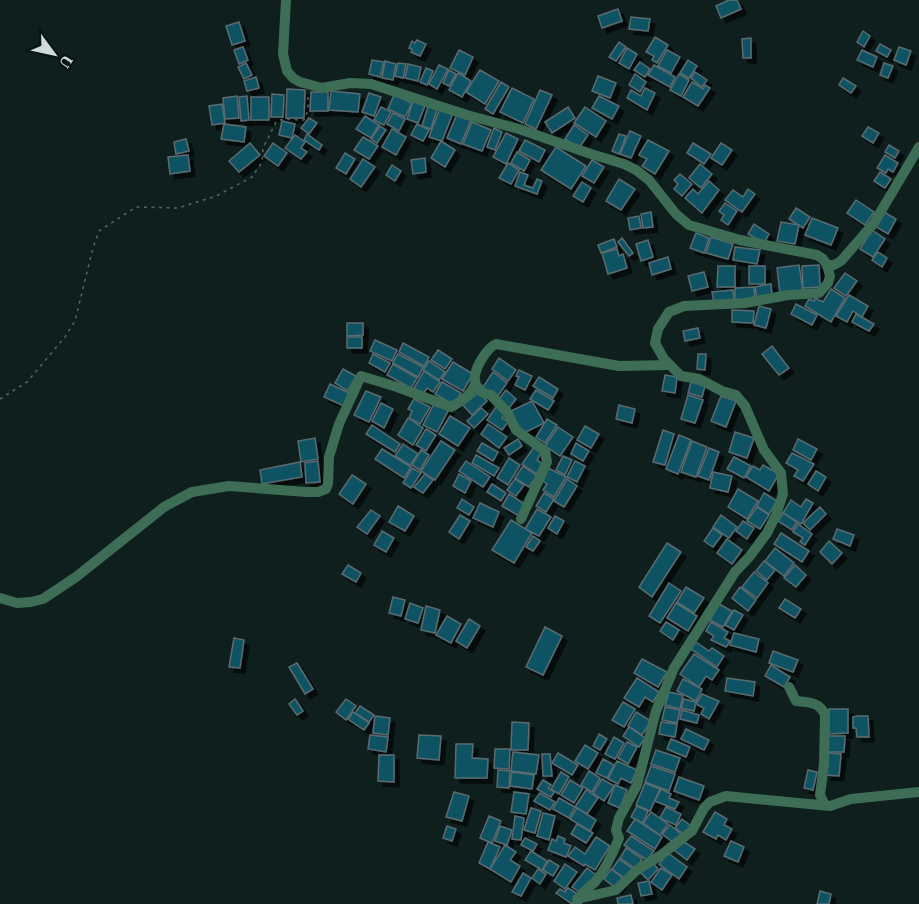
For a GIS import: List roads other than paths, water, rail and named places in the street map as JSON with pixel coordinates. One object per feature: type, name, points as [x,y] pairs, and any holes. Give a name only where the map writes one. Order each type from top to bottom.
[{"type":"street","points":[[286,0],[283,54],[285,65],[293,78],[308,86],[322,88],[350,83],[371,84],[624,164],[649,180],[676,214],[689,225],[741,240],[811,253],[823,259],[827,265],[830,276],[828,283],[819,293],[745,303],[684,306],[669,312],[662,320],[655,337],[657,348],[681,376],[699,379],[722,391],[736,395],[764,450],[781,473],[783,494],[767,533],[735,572],[674,668],[656,711],[637,785],[619,818],[616,830],[619,838],[611,859],[577,902]]},
{"type":"street","points":[[827,265],[834,265],[841,261],[874,224],[919,147]]},
{"type":"street","points":[[0,598],[17,603],[43,599],[76,577],[164,507],[192,492],[229,486],[306,492],[326,489],[329,457],[339,424],[361,376],[451,407],[469,394],[475,384],[475,374],[488,350],[496,344],[619,366],[669,364]]},
{"type":"street","points":[[475,384],[483,393],[491,395],[507,412],[516,430],[545,452],[547,462],[521,519]]},
{"type":"street","points":[[789,687],[796,701],[815,703],[823,709],[825,715],[824,764],[820,795],[825,805]]},
{"type":"street","points":[[577,902],[616,890],[637,870],[692,831],[704,808],[710,802],[726,796],[825,805],[838,804],[851,799],[919,792]]}]
